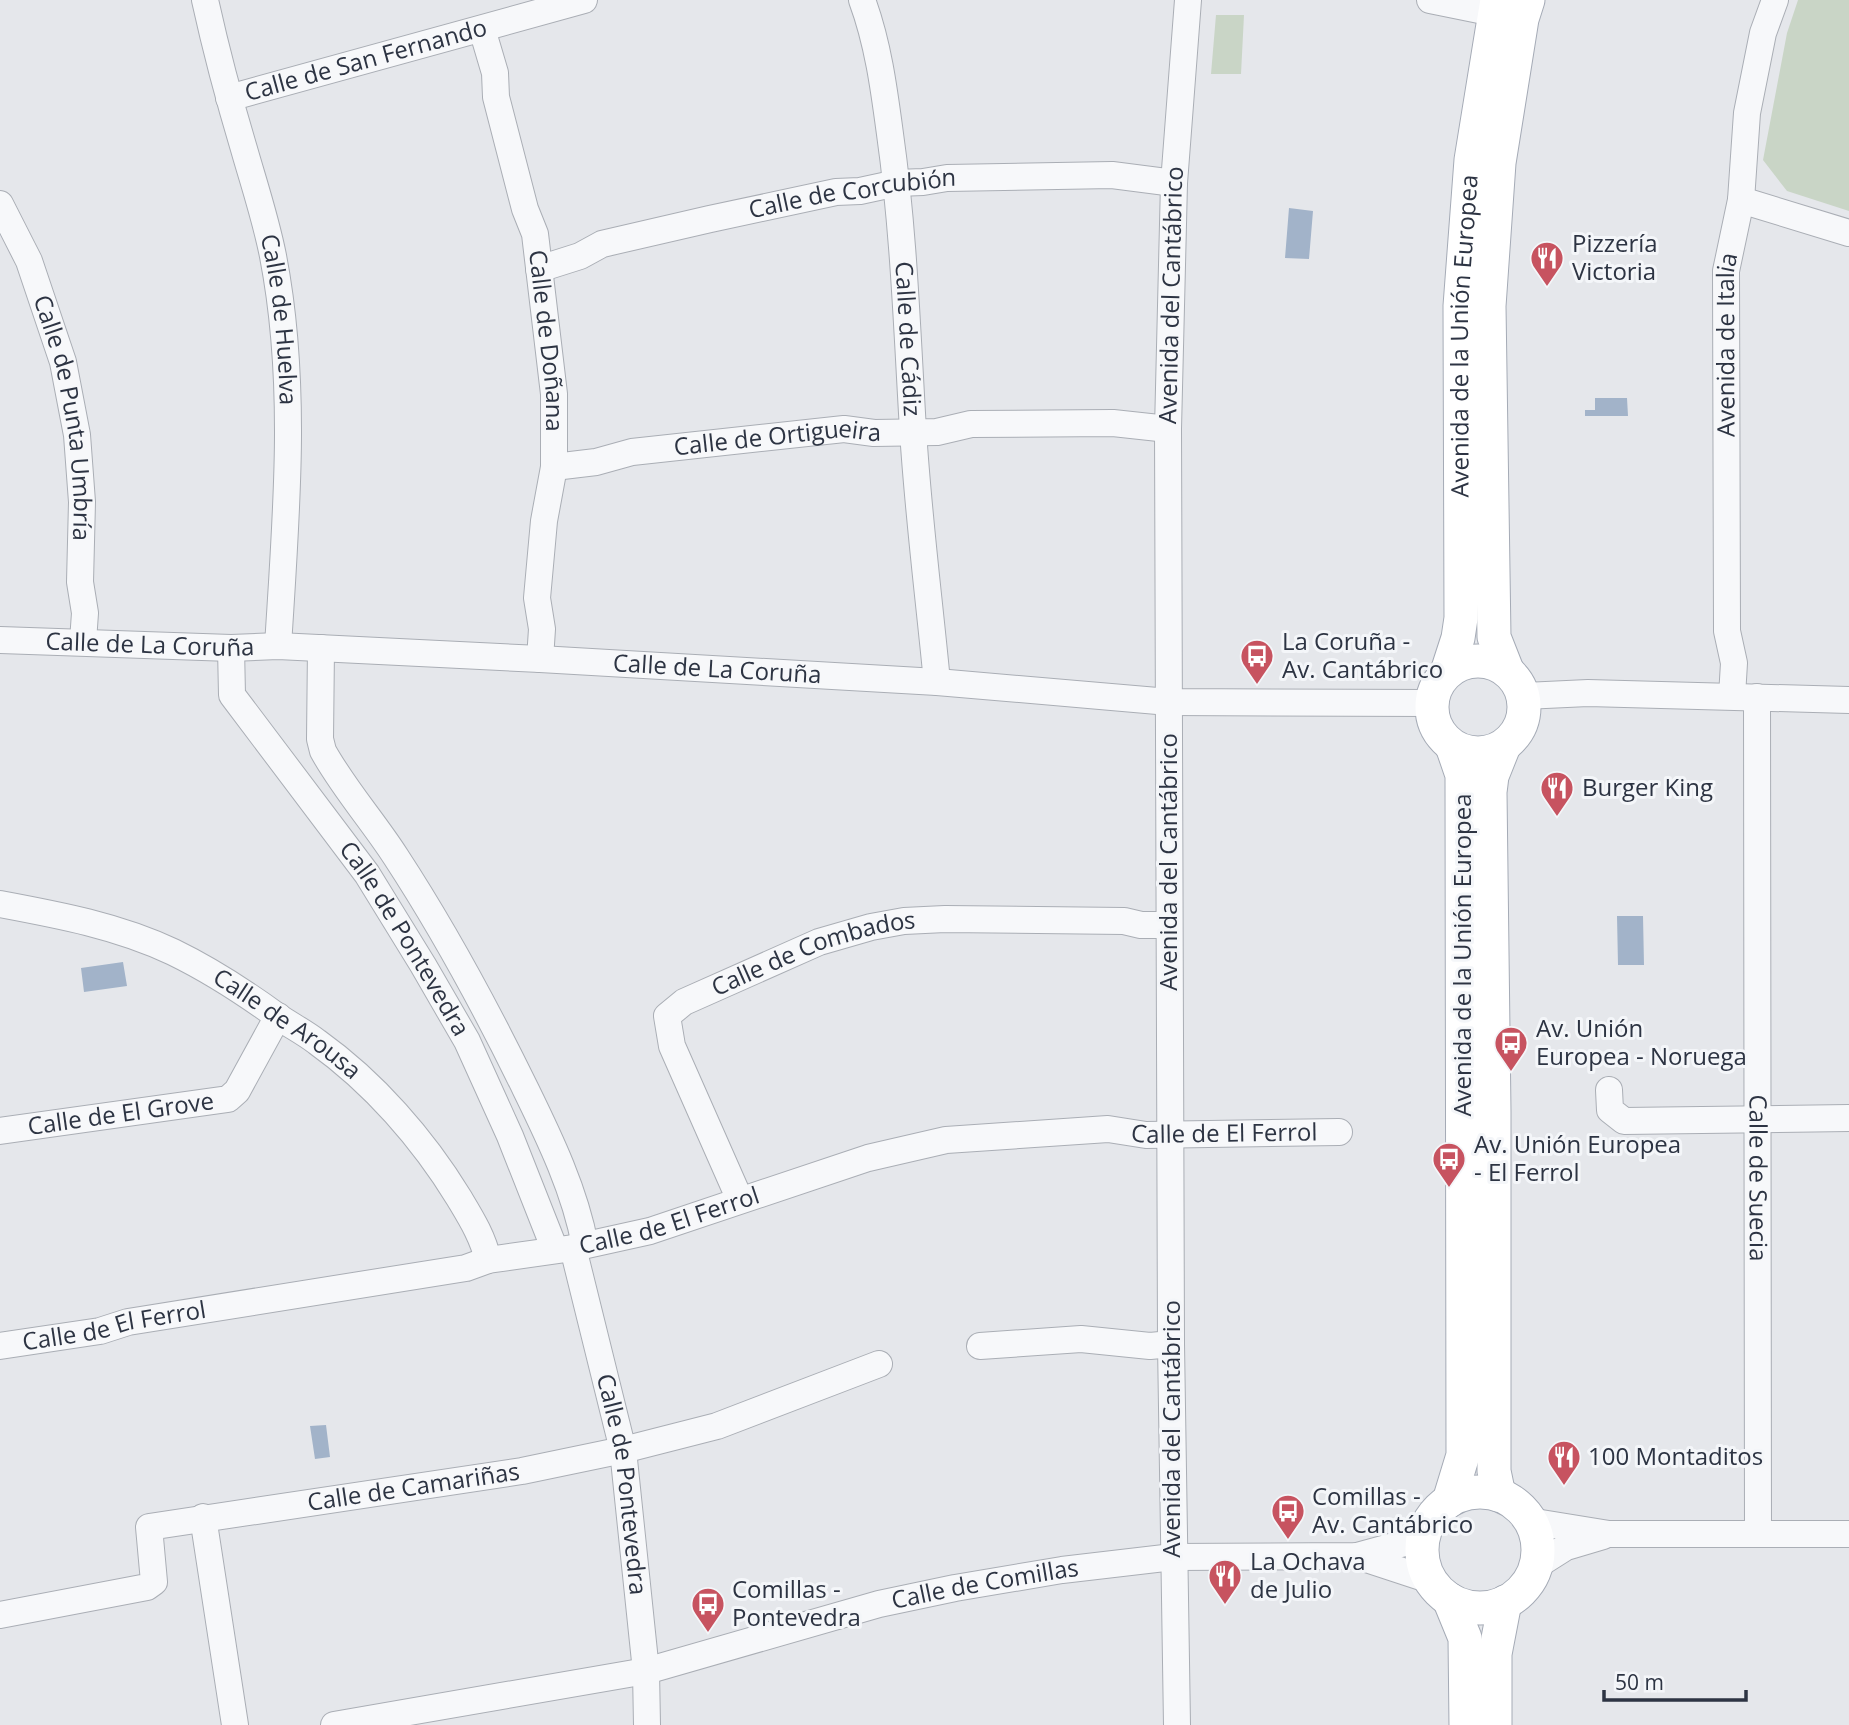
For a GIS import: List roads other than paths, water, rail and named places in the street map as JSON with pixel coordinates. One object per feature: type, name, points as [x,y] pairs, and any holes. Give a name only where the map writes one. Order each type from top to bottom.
[{"type":"main road","name":"Avenida de la Unión Europea","points":[[1515,683],[1494,636],[1489,306],[1499,163],[1522,19],[1528,0]]},
{"type":"main road","name":"Avenida de la Unión Europea","points":[[1447,673],[1461,618],[1460,306],[1471,160],[1495,7]]},
{"type":"main road","points":[[1476,660],[1492,663],[1515,683],[1525,710],[1514,737],[1504,746],[1487,753],[1469,753],[1452,746],[1440,735],[1433,720],[1432,703],[1436,686],[1447,673],[1460,664],[1476,660]]},
{"type":"main road","name":"Avenida de la Unión Europea","points":[[1449,1500],[1463,1455],[1462,775],[1452,746]]},
{"type":"main road","name":"Avenida de la Unión Europea","points":[[1499,1495],[1494,1471],[1494,1112],[1490,792],[1492,776],[1504,746]]},
{"type":"main road","points":[[1440,1590],[1467,1607],[1487,1607],[1505,1602],[1524,1587],[1536,1566],[1538,1550],[1530,1521],[1517,1505],[1499,1495],[1473,1492],[1449,1500],[1432,1517],[1423,1538],[1422,1560],[1465,1638],[1466,1725]]},
{"type":"main road","points":[[1495,1725],[1495,1654],[1505,1602]]},
{"type":"street","name":"Calle de Huelva","points":[[205,0],[272,255],[284,328],[289,398],[286,523],[278,646]]},
{"type":"street","name":"Calle de San Fernando","points":[[229,98],[584,0]]},
{"type":"street","name":"Calle de Cádiz","points":[[862,0],[882,75],[897,183],[908,307],[913,432],[937,682]]},
{"type":"street","name":"Avenida del Cantábrico","points":[[1177,1725],[1171,1344],[1168,429],[1174,183],[1188,0]]},
{"type":"street","points":[[1430,0],[1495,7]]},
{"type":"street","name":"Avenida de Italia","points":[[1745,696],[1727,631],[1726,271],[1741,200],[1747,113],[1763,33],[1775,0]]},
{"type":"street","name":"Calle de Doñana","points":[[482,29],[495,73],[496,97],[525,209],[535,234],[554,394],[554,467],[544,521],[537,598],[542,629],[540,659]]},
{"type":"street","name":"Calle de Corcubión","points":[[539,269],[580,256],[602,244],[823,195],[897,183],[947,178],[1112,175],[1174,183]]},
{"type":"street","points":[[1741,200],[1849,233]]},
{"type":"street","name":"Calle de Punta Umbría","points":[[0,205],[29,261],[63,362],[77,435],[82,502],[80,582],[85,613],[83,641]]},
{"type":"street","name":"Calle de Ortigueira","points":[[554,467],[596,462],[632,452],[844,429],[874,433],[937,432],[971,424],[1113,423],[1168,429]]},
{"type":"street","name":"Calle de La Coruña","points":[[0,640],[231,648],[278,646],[540,659],[937,682],[1169,702],[1432,703]]},
{"type":"street","name":"Calle de Pontevedra","points":[[231,648],[232,695],[367,874],[467,1041],[510,1136],[578,1246]]},
{"type":"street","name":"Calle de Pontevedra","points":[[321,648],[320,739],[323,751],[395,855],[493,1022],[544,1127],[575,1206],[578,1246],[623,1450],[646,1671],[648,1725]]},
{"type":"street","points":[[1515,683],[1588,694],[1745,696],[1849,701]]},
{"type":"street","name":"Calle de Suecia","points":[[1745,696],[1759,1118],[1758,1534]]},
{"type":"street","name":"Calle de Arousa","points":[[0,904],[87,921],[172,952],[246,992],[318,1042],[354,1073],[419,1140],[468,1214],[484,1244],[488,1260]]},
{"type":"street","name":"Calle de Combados","points":[[740,1200],[672,1046],[667,1016],[684,1002],[819,942],[904,921],[1124,921],[1141,925],[1169,925]]},
{"type":"street","name":"Calle de El Grove","points":[[0,1131],[228,1100],[237,1091],[278,1016]]},
{"type":"street","points":[[1609,1090],[1610,1110],[1624,1121],[1849,1118]]},
{"type":"street","name":"Calle de El Ferrol","points":[[0,1346],[100,1331],[128,1322],[467,1268],[488,1260],[650,1231],[868,1158],[946,1140],[1108,1129],[1146,1135],[1339,1132]]},
{"type":"street","points":[[980,1346],[1081,1339],[1150,1346],[1171,1344]]},
{"type":"street","name":"Calle de Camariñas","points":[[0,1615],[147,1587],[154,1581],[149,1527],[522,1471],[623,1450],[717,1426],[879,1364]]},
{"type":"street","points":[[203,1517],[235,1725]]},
{"type":"street","points":[[1530,1521],[1608,1534],[1849,1534]]},
{"type":"street","points":[[1536,1566],[1566,1547],[1608,1534]]},
{"type":"street","name":"Calle de Comillas","points":[[334,1725],[646,1671],[879,1604],[1062,1570],[1173,1557],[1357,1556],[1423,1538]]},
{"type":"street","name":"Calle de Comillas","points":[[1357,1556],[1440,1590]]},
{"type":"water","points":[[1289,208],[1313,211],[1309,259],[1285,258]]},
{"type":"water","points":[[1595,398],[1627,398],[1628,416],[1585,416],[1585,410],[1595,410]]},
{"type":"water","points":[[1617,916],[1643,916],[1644,965],[1618,965]]},
{"type":"water","points":[[123,962],[127,986],[84,992],[81,968]]},
{"type":"water","points":[[326,1425],[330,1457],[315,1459],[310,1426]]},
{"type":"place","name":"Pizzería Victoria","points":[[1547,288]]},
{"type":"place","name":"La Coruña - Av. Cantábrico","points":[[1257,686]]},
{"type":"place","name":"Burger King","points":[[1557,818]]},
{"type":"place","name":"Av. Unión Europea - Noruega","points":[[1511,1073]]},
{"type":"place","name":"Av. Unión Europea - El Ferrol","points":[[1449,1189]]},
{"type":"place","name":"100 Montaditos","points":[[1564,1487]]},
{"type":"place","name":"Comillas - Av. Cantábrico","points":[[1288,1541]]},
{"type":"place","name":"La Ochava de Julio","points":[[1225,1606]]},
{"type":"place","name":"Comillas - Pontevedra","points":[[708,1634]]}]
